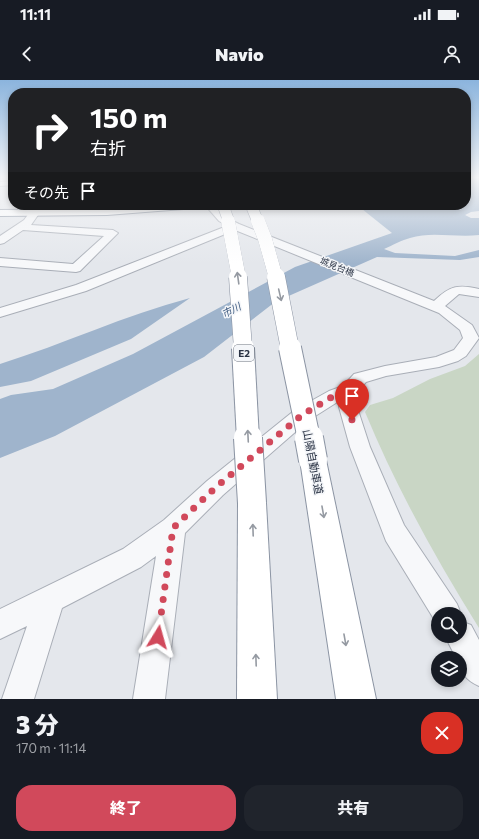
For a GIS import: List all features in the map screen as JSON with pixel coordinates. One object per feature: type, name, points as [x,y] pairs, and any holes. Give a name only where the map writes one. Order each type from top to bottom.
[{"type":"highway","points":[[0,213],[28,210]]},
{"type":"highway","points":[[82,210],[139,210]]},
{"type":"highway","name":"E2","points":[[225,210],[233,240],[241,298],[252,503],[257,699]]},
{"type":"highway","name":"山陽自動車道","points":[[254,210],[274,269],[314,460],[356,699]]},
{"type":"street","points":[[0,241],[22,227],[36,210]]},
{"type":"street","name":"城見台橋","points":[[214,210],[222,219],[237,227],[436,307],[450,314],[467,328],[471,338],[467,346],[460,353],[439,362],[385,370],[360,378],[349,390]]},
{"type":"street","points":[[0,262],[76,268],[113,233],[22,227]]},
{"type":"street","points":[[0,313],[81,288],[237,227]]},
{"type":"street","points":[[436,307],[456,289],[479,293]]},
{"type":"street","points":[[0,624],[132,558],[173,528],[215,488],[302,415],[335,395],[349,390],[348,406],[360,447],[395,533],[443,607]]},
{"type":"street","points":[[149,699],[173,528]]},
{"type":"street","points":[[18,699],[51,598]]},
{"type":"street","points":[[464,643],[479,670]]},
{"type":"green space","points":[[479,354],[479,628],[447,576],[403,495],[365,412],[370,405],[393,398],[430,379],[465,366]]},
{"type":"water","name":"市川","points":[[471,207],[479,207],[479,211],[471,212],[465,215],[471,218],[479,218],[479,235],[418,236],[404,240],[384,249],[395,253],[455,256],[479,250],[479,257],[460,260],[377,257],[275,302],[204,357],[55,436],[0,458],[0,399],[11,395],[53,389],[133,354],[295,267],[392,233],[363,210],[471,210]]},
{"type":"water","points":[[190,298],[131,339],[31,381],[0,387],[0,364],[48,348],[118,321]]},
{"type":"route","points":[[158,637],[173,528],[215,488],[302,415],[335,395],[349,390],[348,406],[352,420]]}]
